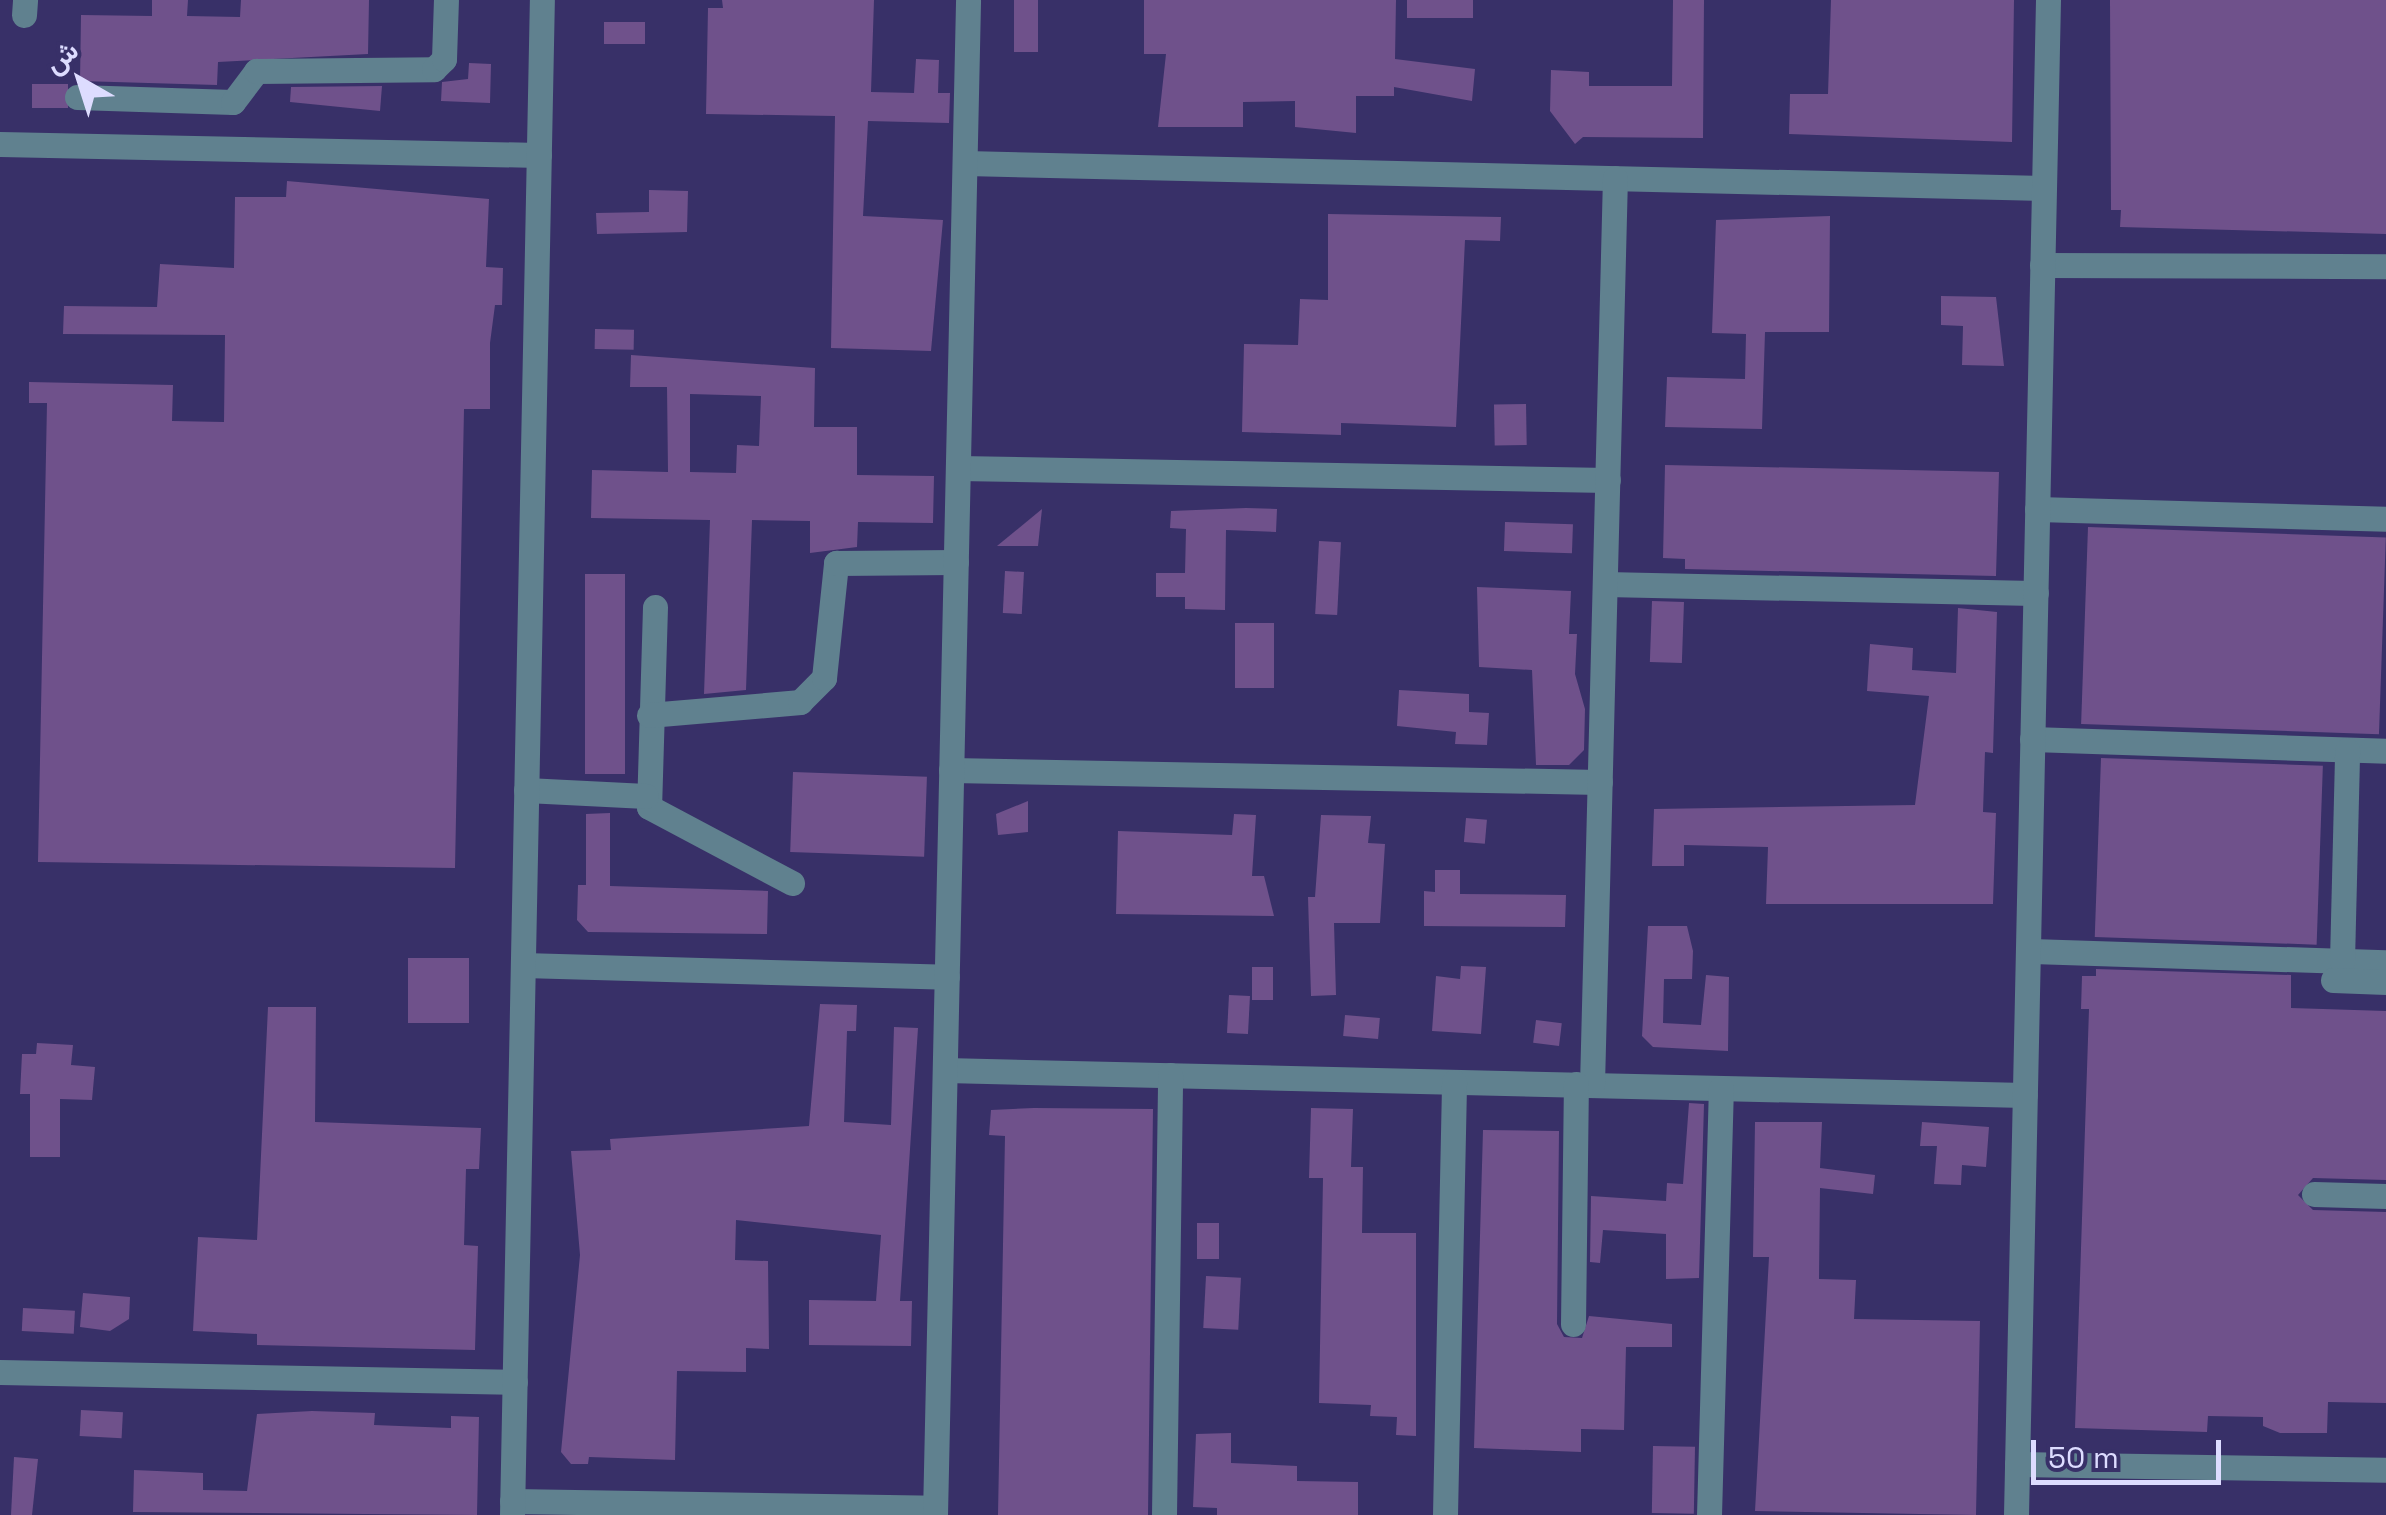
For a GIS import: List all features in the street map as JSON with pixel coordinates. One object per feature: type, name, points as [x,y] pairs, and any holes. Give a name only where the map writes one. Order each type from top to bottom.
[{"type":"street","points":[[77,97],[232,102],[256,72],[434,69],[444,59],[446,0]]},
{"type":"street","points":[[524,0],[542,0],[512,1508],[935,1512],[968,0]]},
{"type":"street","points":[[2016,1515],[2048,0]]},
{"type":"street","points":[[0,144],[539,156]]},
{"type":"street","points":[[965,163],[2044,188]]},
{"type":"street","points":[[1572,1324],[1600,782],[1616,178]]},
{"type":"street","points":[[2042,265],[2386,266]]},
{"type":"street","points":[[958,468],[1608,480]]},
{"type":"street","points":[[2037,509],[2386,518]]},
{"type":"street","points":[[650,715],[800,702],[824,678],[836,564],[956,562]]},
{"type":"street","points":[[1605,584],[2036,593]]},
{"type":"street","points":[[655,607],[646,796],[656,816],[792,884]]},
{"type":"street","points":[[2032,738],[2386,751]]},
{"type":"street","points":[[2338,971],[2347,750]]},
{"type":"street","points":[[951,770],[1600,782]]},
{"type":"street","points":[[526,790],[646,796]]},
{"type":"street","points":[[2028,951],[2338,971],[2386,982]]},
{"type":"street","points":[[2338,971],[2386,962]]},
{"type":"street","points":[[523,965],[947,977]]},
{"type":"street","points":[[945,1070],[2025,1095]]},
{"type":"street","points":[[1164,1515],[1170,1075]]},
{"type":"street","points":[[1446,1515],[1454,1082]]},
{"type":"street","points":[[1709,1515],[1720,1088]]},
{"type":"street","points":[[2314,1194],[2386,1196]]},
{"type":"street","points":[[0,1372],[514,1382]]},
{"type":"street","points":[[2017,1464],[2386,1470]]},
{"type":"building","points":[[152,0],[188,0],[187,16],[240,17],[241,0],[369,0],[368,54],[218,62],[217,85],[80,81],[81,15],[152,16]]},
{"type":"building","points":[[722,0],[874,0],[871,92],[914,93],[916,59],[939,60],[938,93],[950,93],[949,123],[868,121],[863,216],[943,220],[931,351],[831,348],[835,116],[706,114],[708,8],[723,8]]},
{"type":"building","points":[[1014,0],[1038,0],[1038,52],[1014,52]]},
{"type":"building","points":[[1144,0],[1396,0],[1395,59],[1475,69],[1472,101],[1394,87],[1394,96],[1356,96],[1356,133],[1295,127],[1295,101],[1243,102],[1243,127],[1158,127],[1166,54],[1144,54]]},
{"type":"building","points":[[1407,0],[1473,0],[1473,18],[1407,18]]},
{"type":"building","points":[[1673,0],[1704,0],[1703,138],[1583,137],[1575,144],[1550,111],[1551,70],[1589,72],[1589,86],[1672,86]]},
{"type":"building","points":[[1831,0],[2014,0],[2012,142],[1789,134],[1790,94],[1828,94]]},
{"type":"building","points":[[2110,0],[2386,0],[2386,234],[2120,227],[2121,210],[2111,210]]},
{"type":"building","points":[[604,22],[645,22],[645,44],[604,44]]},
{"type":"building","points":[[469,63],[491,64],[490,103],[441,101],[442,82],[468,79]]},
{"type":"building","points":[[32,84],[68,84],[68,108],[32,108]]},
{"type":"building","points":[[382,86],[380,111],[290,102],[291,87]]},
{"type":"building","points":[[287,181],[489,199],[486,267],[503,268],[502,305],[495,305],[490,343],[490,409],[464,409],[455,868],[38,862],[47,403],[29,403],[29,382],[173,385],[172,421],[224,422],[225,335],[63,334],[64,306],[157,307],[160,264],[234,268],[235,197],[286,197]]},
{"type":"building","points":[[649,190],[688,191],[687,232],[597,234],[596,213],[649,212]]},
{"type":"building","points":[[1328,214],[1501,217],[1500,241],[1465,240],[1456,427],[1341,423],[1341,435],[1242,432],[1244,344],[1298,345],[1300,299],[1328,300]]},
{"type":"building","points":[[1830,216],[1829,332],[1765,332],[1762,429],[1665,427],[1667,377],[1745,379],[1746,334],[1712,333],[1716,220]]},
{"type":"building","points":[[1941,296],[1996,297],[2004,366],[1962,365],[1963,326],[1941,325]]},
{"type":"building","points":[[595,329],[634,330],[634,350],[595,349]]},
{"type":"building","points":[[631,355],[815,368],[814,427],[857,427],[857,475],[934,476],[933,523],[858,522],[857,547],[810,553],[810,521],[752,520],[746,690],[704,694],[710,520],[591,518],[592,470],[668,472],[667,387],[630,387]],"holes":[[[690,394],[761,396],[759,446],[737,445],[736,473],[690,472]]]},
{"type":"building","points":[[1526,404],[1527,445],[1495,446],[1494,405]]},
{"type":"building","points":[[1665,465],[1999,472],[1996,576],[1685,569],[1685,559],[1663,558]]},
{"type":"building","points":[[1042,509],[1038,546],[997,546]]},
{"type":"building","points":[[1277,509],[1276,532],[1226,530],[1225,610],[1185,609],[1185,597],[1156,597],[1156,573],[1185,573],[1186,529],[1170,528],[1171,511]]},
{"type":"building","points":[[1505,522],[1573,524],[1572,553],[1504,551]]},
{"type":"building","points":[[2088,527],[2386,537],[2379,734],[2081,724]]},
{"type":"building","points":[[1319,541],[1341,542],[1337,615],[1315,614]]},
{"type":"building","points":[[1005,571],[1024,572],[1022,614],[1003,613]]},
{"type":"building","points":[[585,574],[625,574],[625,774],[585,774]]},
{"type":"building","points":[[1477,587],[1571,591],[1569,634],[1577,634],[1575,674],[1585,709],[1584,750],[1569,765],[1536,765],[1532,670],[1479,667]]},
{"type":"building","points":[[1652,601],[1684,602],[1682,663],[1650,662]]},
{"type":"building","points":[[1958,608],[1997,612],[1993,753],[1985,752],[1983,812],[1996,813],[1993,904],[1766,904],[1768,847],[1684,845],[1684,866],[1652,866],[1654,809],[1915,805],[1929,696],[1867,691],[1870,644],[1913,648],[1912,670],[1956,673]]},
{"type":"building","points":[[1235,623],[1274,623],[1274,688],[1235,688]]},
{"type":"building","points":[[1399,690],[1469,694],[1469,712],[1489,713],[1487,745],[1455,744],[1456,732],[1397,726]]},
{"type":"building","points":[[2101,758],[2323,766],[2317,945],[2095,937]]},
{"type":"building","points":[[793,772],[927,777],[924,857],[790,852]]},
{"type":"building","points":[[1028,801],[1028,832],[998,835],[996,814]]},
{"type":"building","points":[[610,813],[610,886],[768,891],[767,934],[588,932],[577,920],[578,885],[586,885],[586,814]]},
{"type":"building","points":[[1234,814],[1256,815],[1252,876],[1264,876],[1274,916],[1116,914],[1118,831],[1232,835]]},
{"type":"building","points":[[1321,815],[1371,816],[1368,843],[1385,844],[1380,923],[1334,923],[1336,995],[1311,996],[1308,897],[1315,897]]},
{"type":"building","points":[[1466,818],[1487,820],[1485,844],[1464,842]]},
{"type":"building","points":[[1435,870],[1460,870],[1460,894],[1566,895],[1565,927],[1424,926],[1424,891],[1435,892]]},
{"type":"building","points":[[1648,926],[1687,926],[1693,951],[1692,979],[1664,979],[1663,1023],[1701,1025],[1706,975],[1729,977],[1728,1051],[1653,1047],[1642,1036]]},
{"type":"building","points":[[408,958],[469,958],[469,1023],[408,1023]]},
{"type":"building","points":[[1461,966],[1486,967],[1481,1034],[1432,1031],[1436,976],[1460,979]]},
{"type":"building","points":[[1252,967],[1273,967],[1273,1000],[1252,1000]]},
{"type":"building","points":[[2096,969],[2291,975],[2291,1008],[2386,1011],[2386,1180],[2313,1178],[2298,1195],[2313,1210],[2386,1212],[2386,1403],[2328,1402],[2327,1433],[2280,1433],[2263,1426],[2263,1417],[2208,1416],[2207,1432],[2075,1428],[2089,1009],[2081,1009],[2082,976],[2096,976]]},
{"type":"building","points":[[1229,995],[1250,996],[1248,1034],[1227,1033]]},
{"type":"building","points":[[820,1004],[857,1005],[856,1031],[847,1031],[844,1122],[891,1125],[894,1027],[918,1028],[900,1301],[912,1301],[911,1346],[809,1345],[809,1300],[876,1301],[881,1235],[736,1220],[735,1260],[768,1261],[769,1349],[746,1348],[746,1372],[677,1371],[675,1460],[589,1457],[588,1464],[571,1464],[561,1452],[580,1255],[571,1151],[611,1150],[610,1139],[809,1126]]},
{"type":"building","points":[[268,1007],[316,1007],[315,1122],[481,1128],[479,1169],[466,1169],[464,1245],[478,1246],[475,1350],[257,1345],[257,1334],[193,1331],[198,1237],[257,1240]]},
{"type":"building","points":[[1345,1015],[1380,1018],[1378,1039],[1343,1036]]},
{"type":"building","points":[[1536,1020],[1562,1023],[1559,1046],[1533,1043]]},
{"type":"building","points":[[37,1043],[73,1045],[71,1065],[95,1067],[92,1100],[60,1099],[60,1157],[30,1157],[30,1094],[20,1094],[22,1054],[36,1054]]},
{"type":"building","points":[[1689,1103],[1704,1104],[1699,1278],[1666,1279],[1666,1234],[1603,1230],[1600,1263],[1590,1262],[1591,1196],[1666,1201],[1667,1183],[1683,1184]]},
{"type":"building","points":[[1311,1108],[1353,1109],[1351,1167],[1363,1167],[1362,1233],[1416,1233],[1416,1436],[1396,1435],[1397,1417],[1370,1416],[1371,1405],[1319,1403],[1323,1178],[1309,1178]]},
{"type":"building","points":[[1153,1109],[1148,1515],[998,1515],[1005,1136],[989,1135],[991,1110]]},
{"type":"building","points":[[1755,1122],[1822,1122],[1820,1168],[1875,1175],[1873,1194],[1820,1188],[1819,1279],[1856,1280],[1854,1319],[1980,1321],[1976,1515],[1755,1511],[1769,1257],[1753,1257]]},
{"type":"building","points":[[1922,1122],[1989,1127],[1986,1167],[1962,1165],[1961,1185],[1934,1184],[1937,1146],[1920,1146]]},
{"type":"building","points":[[1483,1130],[1559,1131],[1557,1324],[1564,1337],[1582,1338],[1589,1316],[1672,1324],[1672,1347],[1626,1347],[1624,1430],[1581,1429],[1581,1452],[1474,1448]]},
{"type":"building","points":[[1197,1223],[1219,1223],[1219,1259],[1197,1259]]},
{"type":"building","points":[[1206,1276],[1241,1278],[1238,1330],[1203,1328]]},
{"type":"building","points":[[83,1293],[130,1297],[129,1319],[110,1331],[80,1327]]},
{"type":"building","points":[[23,1308],[75,1311],[74,1334],[22,1331]]},
{"type":"building","points":[[81,1410],[123,1412],[122,1438],[80,1436]]},
{"type":"building","points":[[375,1413],[374,1425],[451,1428],[451,1416],[479,1417],[477,1515],[133,1512],[134,1470],[203,1473],[203,1490],[247,1491],[257,1414]]},
{"type":"building","points":[[1231,1433],[1231,1463],[1297,1466],[1297,1481],[1358,1482],[1358,1515],[1217,1515],[1217,1508],[1193,1507],[1196,1434]]},
{"type":"building","points":[[1653,1446],[1695,1447],[1694,1514],[1652,1513]]},
{"type":"building","points":[[14,1457],[38,1459],[32,1515],[11,1515]]}]
